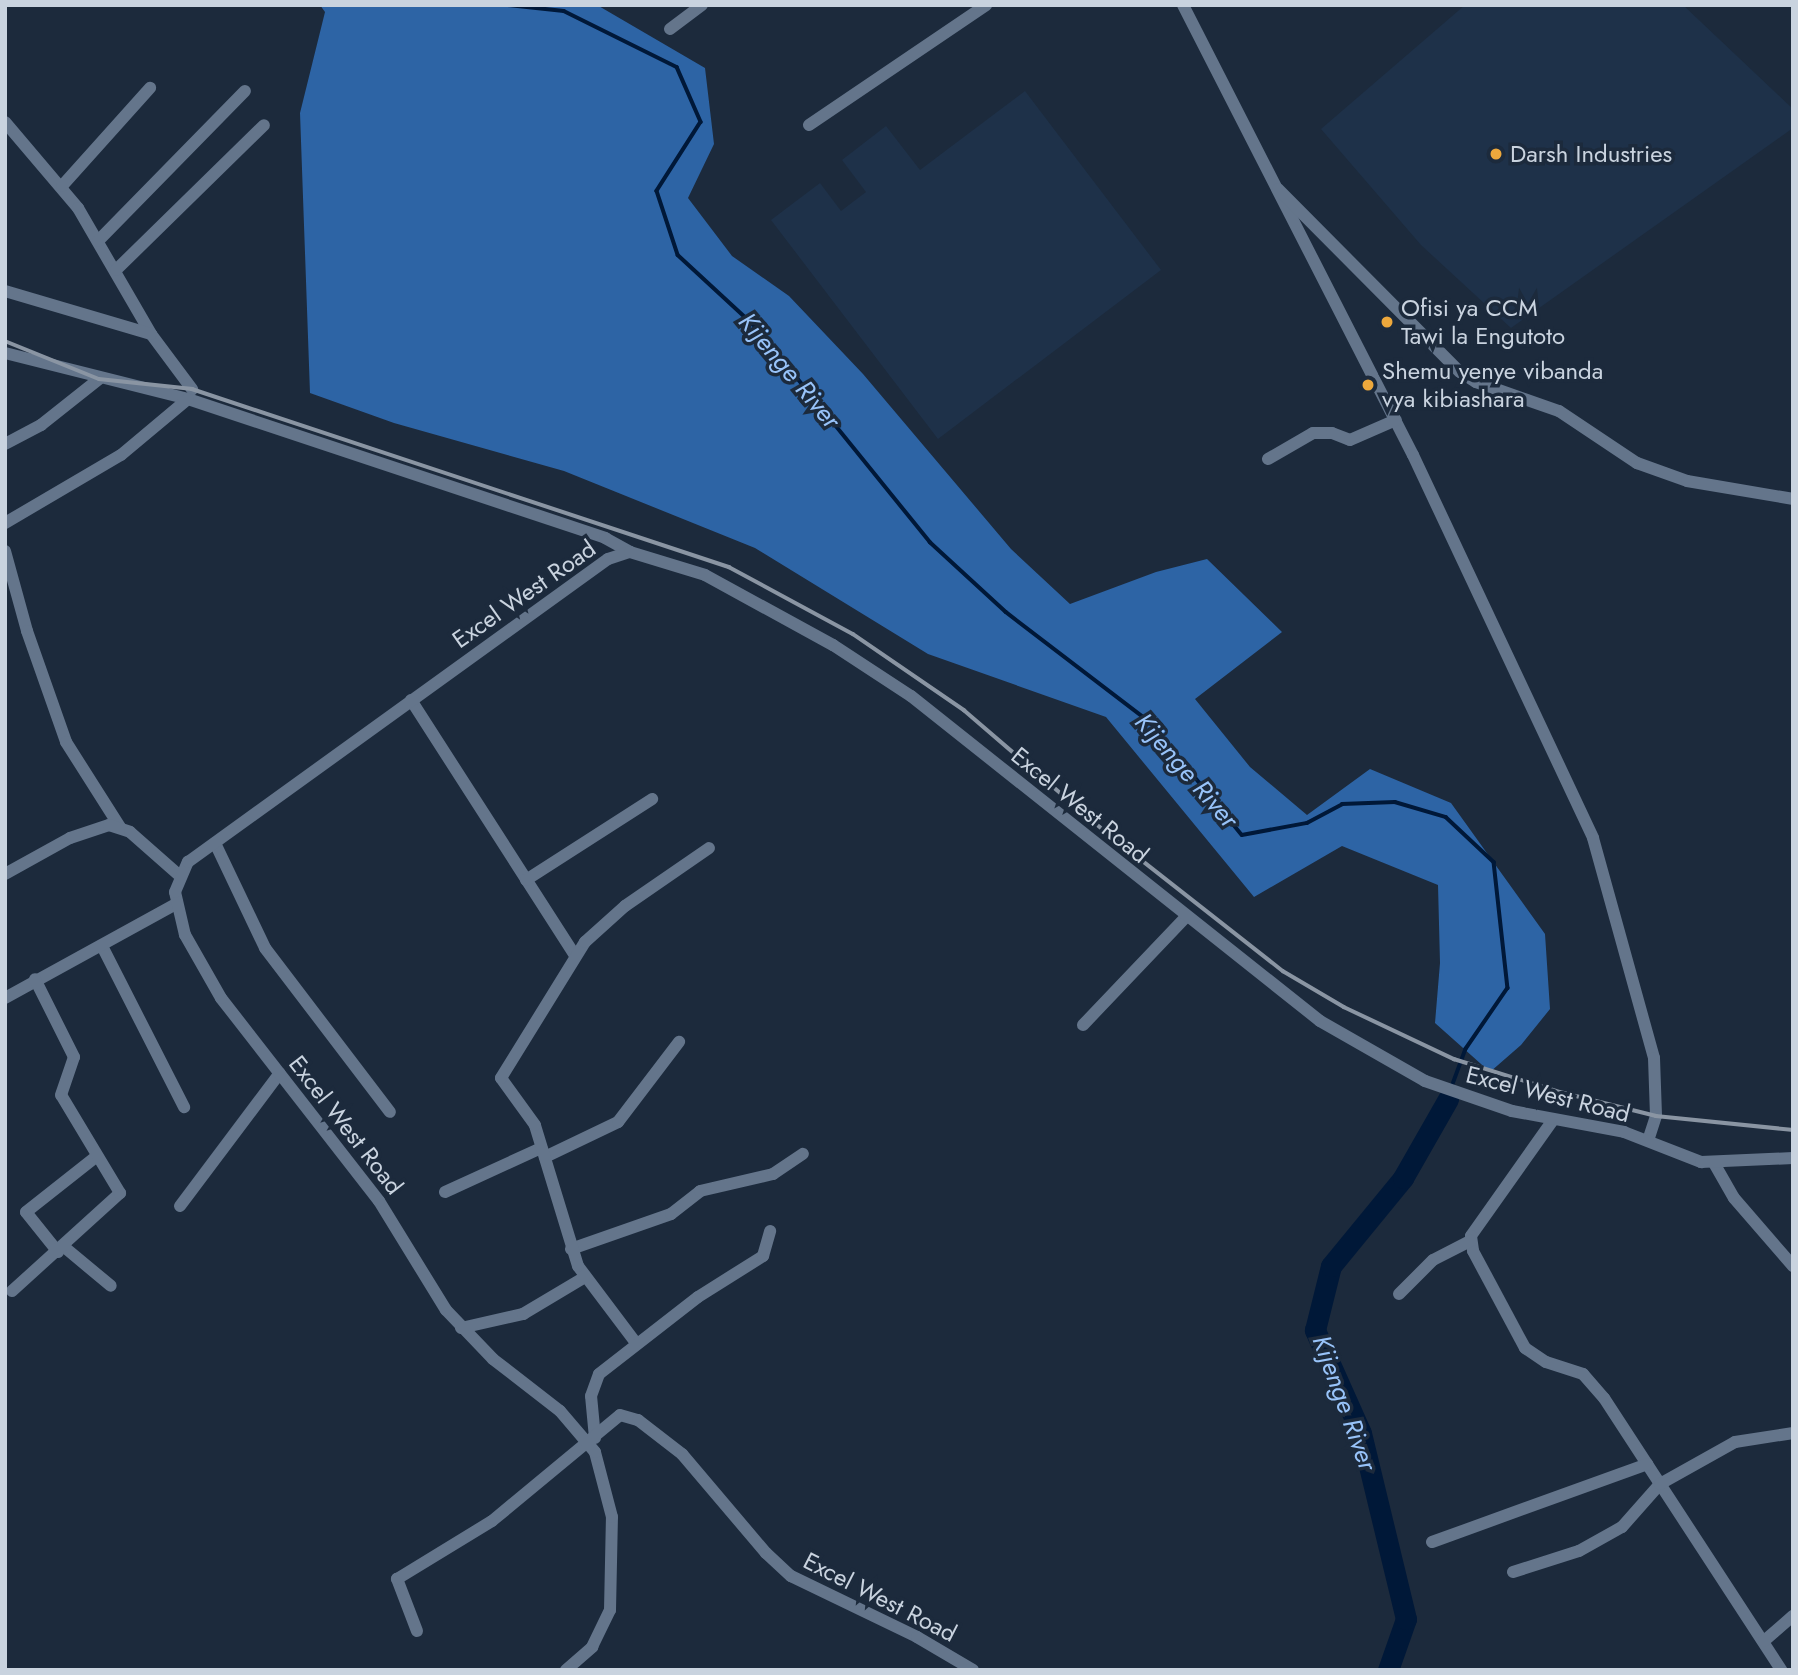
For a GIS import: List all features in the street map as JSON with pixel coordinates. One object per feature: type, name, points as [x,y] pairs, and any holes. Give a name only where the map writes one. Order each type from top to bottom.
[{"type":"street","points":[[670,29],[702,5]]},
{"type":"street","points":[[809,125],[986,5]]},
{"type":"street","points":[[1183,5],[1269,180],[1395,420],[1602,865],[1654,1058],[1656,1116],[1648,1140]]},
{"type":"street","points":[[62,186],[150,88]]},
{"type":"street","points":[[98,241],[245,91]]},
{"type":"street","points":[[5,122],[62,186],[190,394]]},
{"type":"street","points":[[116,270],[264,125]]},
{"type":"street","points":[[1269,180],[1460,372],[1496,390],[1559,411],[1637,463],[1699,484],[1793,499]]},
{"type":"street","points":[[5,291],[151,334]]},
{"type":"street","points":[[5,353],[99,379],[190,394],[605,538],[630,552]]},
{"type":"street","points":[[5,444],[41,425],[99,379]]},
{"type":"street","points":[[5,523],[121,455],[190,394]]},
{"type":"street","points":[[1268,458],[1313,433],[1332,433],[1350,440],[1395,420]]},
{"type":"street","points":[[5,551],[27,631],[66,742],[120,827],[179,875]]},
{"type":"street","name":"Excel West Road","points":[[566,1670],[592,1647],[610,1610],[612,1517],[592,1440],[461,1328],[379,1201],[206,973],[176,904],[179,875],[215,843],[592,566],[630,552],[705,575],[767,605],[889,682],[1320,1021],[1424,1081],[1466,1098],[1648,1140],[1686,1158],[1714,1163],[1793,1158]]},
{"type":"street","points":[[411,700],[575,955]]},
{"type":"street","points":[[526,880],[652,799]]},
{"type":"street","points":[[5,874],[70,838],[109,825],[120,827]]},
{"type":"street","points":[[215,843],[265,948],[390,1112]]},
{"type":"street","points":[[636,1343],[585,1277],[571,1249],[532,1119],[501,1077],[575,955],[621,910],[709,848]]},
{"type":"street","points":[[5,998],[35,979],[102,946],[176,904]]},
{"type":"street","points":[[1083,1025],[1186,917]]},
{"type":"street","points":[[102,946],[184,1107]]},
{"type":"street","points":[[12,1290],[118,1199],[118,1189],[61,1095],[74,1057],[35,979]]},
{"type":"street","points":[[445,1192],[618,1122],[679,1042]]},
{"type":"street","points":[[180,1206],[280,1073]]},
{"type":"street","points":[[1399,1294],[1433,1260],[1470,1241],[1553,1120]]},
{"type":"street","points":[[571,1249],[671,1214],[700,1191],[777,1172],[803,1154]]},
{"type":"street","points":[[97,1156],[26,1212],[60,1249],[111,1286]]},
{"type":"street","points":[[1714,1163],[1734,1198],[1793,1266]]},
{"type":"street","points":[[417,1631],[397,1579],[492,1521],[565,1457],[592,1440],[591,1396],[596,1378],[636,1343],[762,1256],[769,1231]]},
{"type":"street","points":[[1470,1241],[1525,1348],[1591,1381],[1764,1641],[1776,1668]]},
{"type":"street","points":[[461,1328],[516,1317],[585,1277]]},
{"type":"street","name":"Excel West Road","points":[[592,1440],[617,1416],[638,1420],[690,1461],[766,1553],[791,1576],[917,1637],[973,1670]]},
{"type":"street","points":[[1513,1572],[1579,1551],[1622,1527],[1660,1484],[1735,1442],[1793,1433]]},
{"type":"street","points":[[1432,1542],[1647,1464]]},
{"type":"street","points":[[1764,1641],[1793,1616]]},
{"type":"shaded area","points":[[320,5],[597,5],[705,68],[714,144],[688,198],[732,256],[789,296],[863,374],[1011,549],[1070,604],[1156,572],[1207,559],[1282,632],[1195,699],[1250,767],[1307,815],[1370,769],[1451,803],[1545,934],[1550,1009],[1521,1045],[1490,1072],[1435,1023],[1440,963],[1438,885],[1342,846],[1254,897],[1106,717],[928,654],[755,548],[564,471],[394,423],[310,393],[300,113],[325,12]]},
{"type":"shaded area","points":[[1465,5],[1683,5],[1793,109],[1793,128],[1511,328],[1421,245],[1321,129]]},
{"type":"shaded area","points":[[1025,91],[1161,270],[938,439],[771,220],[820,183],[841,211],[866,192],[842,160],[886,126],[920,170]]},
{"type":"waterway","name":"Kijenge River","points":[[508,5],[564,11],[677,67],[701,122],[657,191],[678,255],[756,327],[930,542],[1006,612],[1151,723],[1242,835],[1307,823],[1342,804],[1395,802],[1446,817],[1494,862],[1508,988],[1466,1049],[1452,1087]]},
{"type":"waterway","name":"Kijenge River","points":[[1388,1670],[1406,1619],[1361,1433],[1315,1330],[1331,1266],[1403,1178],[1448,1099]]},
{"type":"railway","points":[[5,341],[99,379],[192,389],[729,567],[853,634],[964,710],[1107,833],[1283,971],[1344,1007],[1454,1059],[1560,1092],[1656,1116],[1793,1130]]},
{"type":"place","name":"Darsh Industries","points":[[1496,154]]},
{"type":"place","name":"Ofisi ya CCM Tawi la Engutoto","points":[[1387,322]]},
{"type":"place","name":"Shemu yenye vibanda vya kibiashara","points":[[1368,385]]}]
